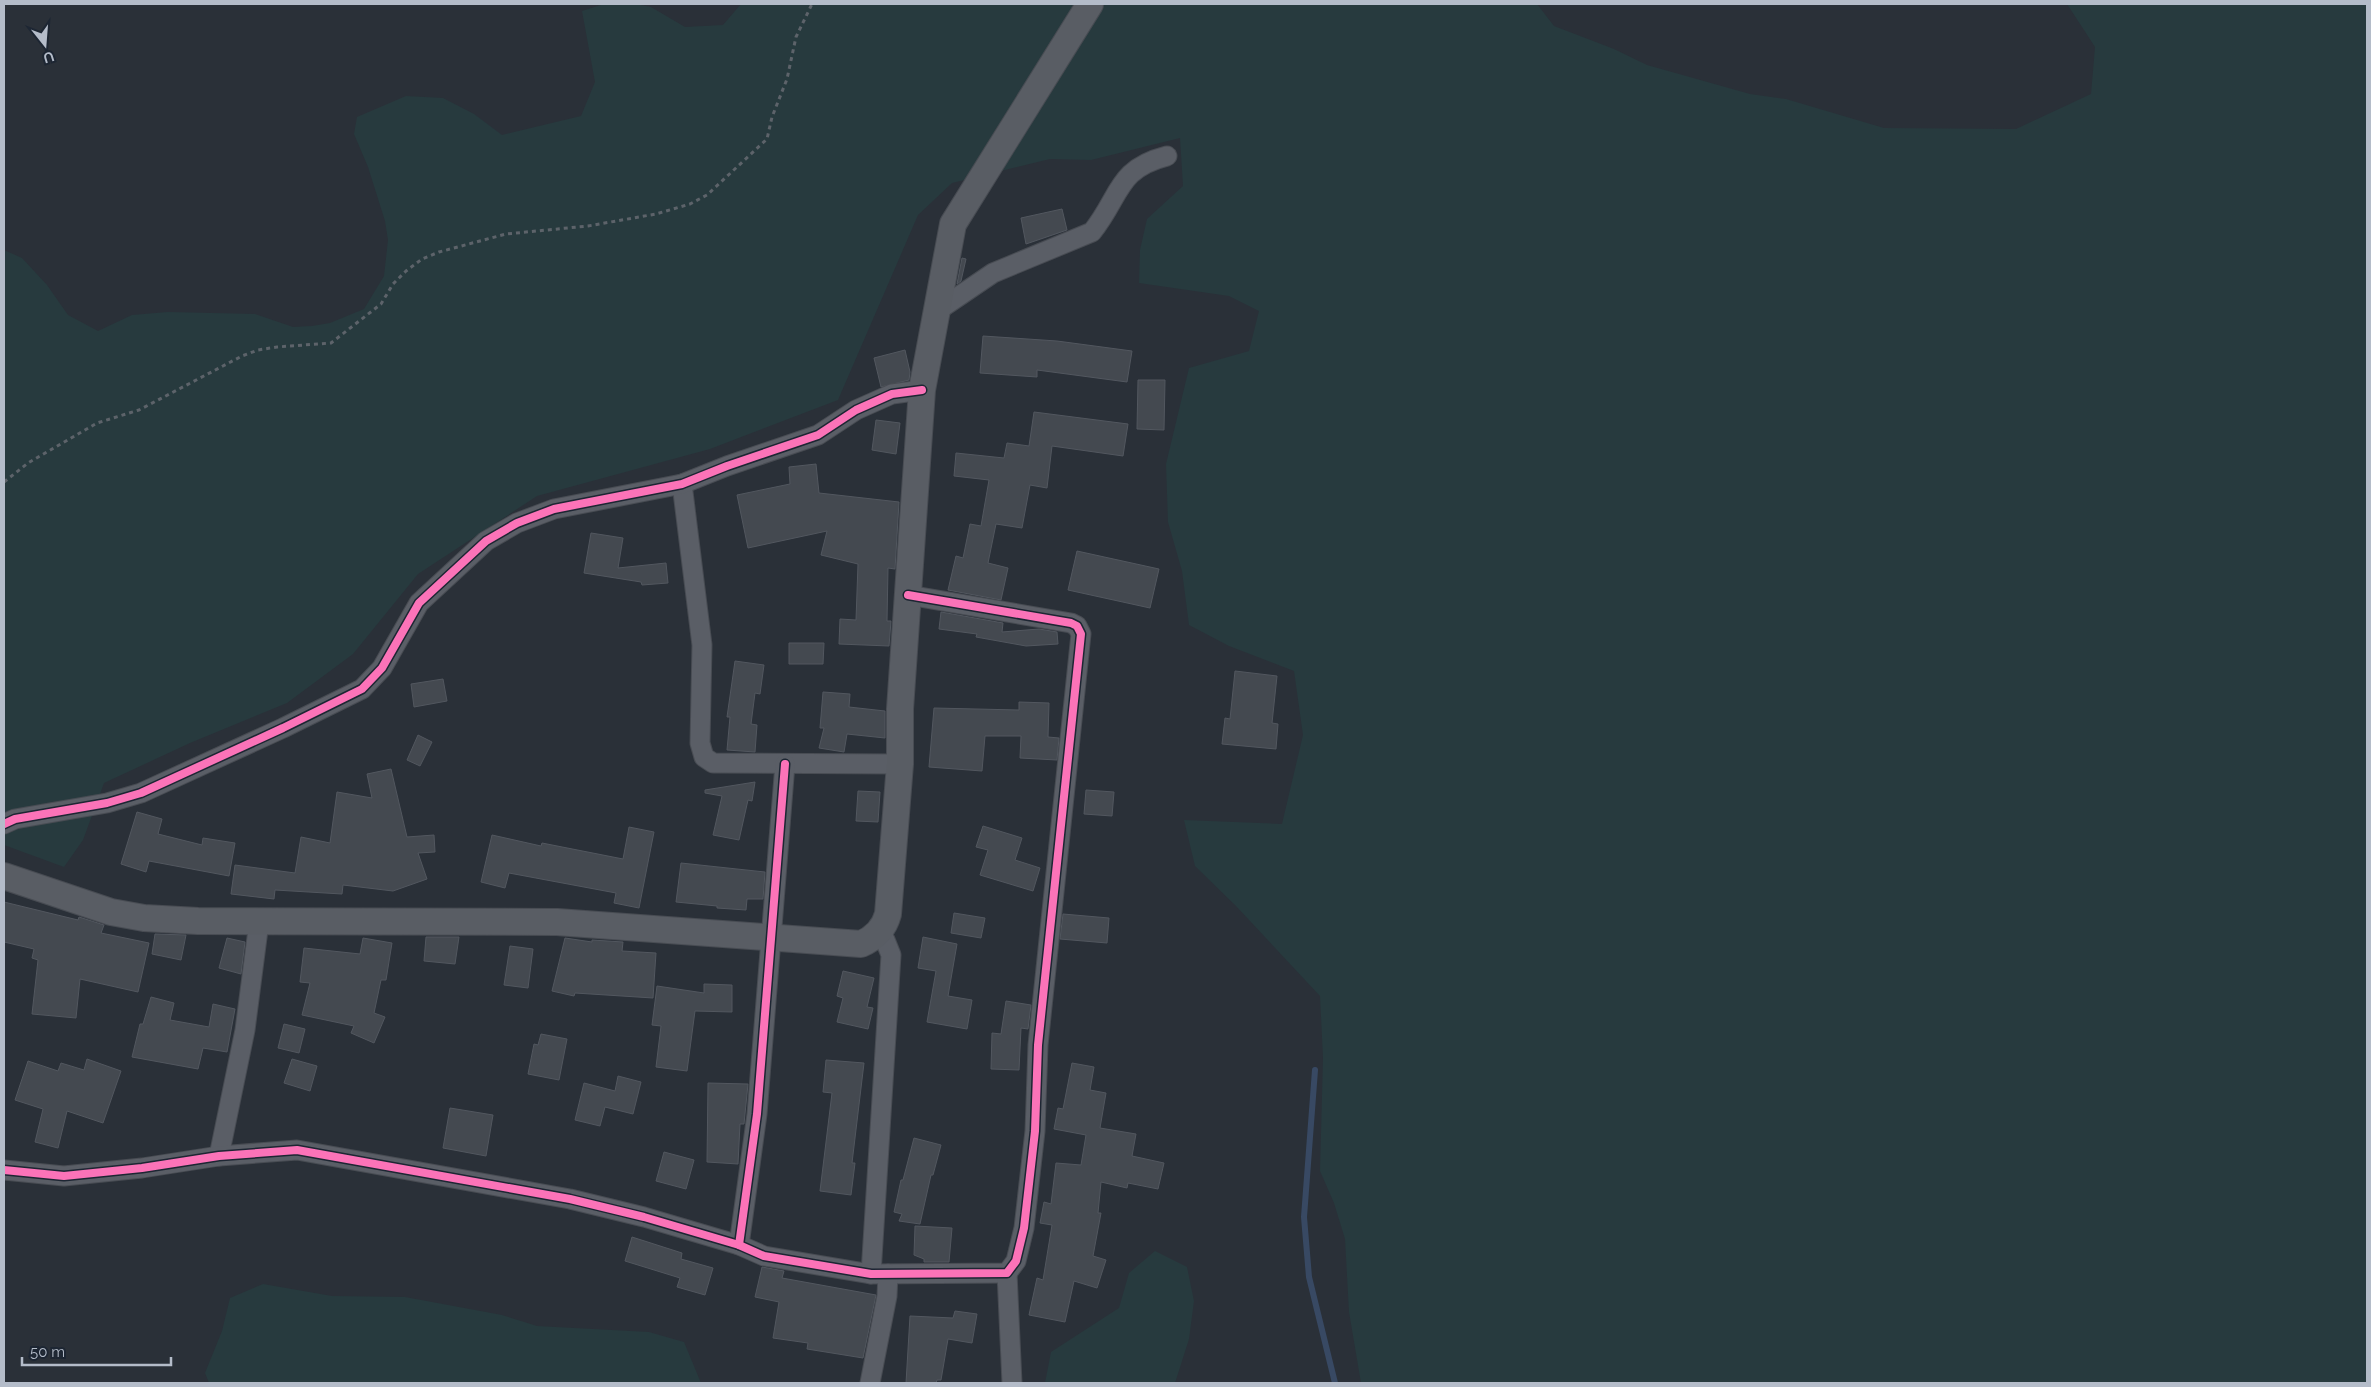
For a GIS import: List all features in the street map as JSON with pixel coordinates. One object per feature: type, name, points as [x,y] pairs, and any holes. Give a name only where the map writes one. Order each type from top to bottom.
[{"type":"main road","points":[[4,876],[111,912],[180,920],[259,922],[557,922],[861,944],[878,934],[886,922],[888,914],[900,764],[900,709],[922,390],[956,218],[1090,4]]},
{"type":"street","points":[[937,311],[993,273],[1092,232],[1102,221],[1124,181],[1133,170],[1148,161],[1167,156]]},
{"type":"street","points":[[4,824],[15,819],[108,803],[141,793],[283,728],[362,689],[382,668],[419,603],[486,541],[517,523],[554,509],[682,484],[727,466],[818,435],[856,410],[892,394],[922,390]]},
{"type":"street","points":[[682,484],[702,645],[701,750],[704,757],[713,763],[900,764]]},
{"type":"street","points":[[908,595],[1070,623],[1077,626],[1081,634],[1038,1045],[1035,1131],[1024,1228],[1016,1261],[1007,1272],[1012,1383]]},
{"type":"street","points":[[739,1244],[757,1114],[785,764]]},
{"type":"street","points":[[219,1156],[245,1030],[259,922]]},
{"type":"street","points":[[870,1383],[887,1296],[880,1274],[890,955],[885,940],[878,934]]},
{"type":"street","points":[[4,1170],[64,1176],[142,1168],[219,1156],[297,1150],[570,1199],[644,1217],[739,1244],[764,1256],[880,1274],[1007,1272]]},
{"type":"path","points":[[4,482],[28,463],[97,423],[139,410],[242,356],[258,350],[276,347],[331,343],[381,304],[393,284],[406,271],[422,259],[439,252],[506,234],[588,226],[656,214],[690,204],[707,195],[767,139],[772,117],[787,79],[796,37],[812,4]]},
{"type":"green space","points":[[604,4],[636,4],[651,7],[685,27],[723,25],[741,4],[1537,4],[1554,26],[1614,49],[1647,65],[1750,94],[1786,99],[1884,128],[2016,129],[2091,94],[2095,47],[2067,4],[2367,4],[2367,1383],[1361,1383],[1349,1312],[1345,1239],[1334,1203],[1320,1171],[1323,1058],[1320,996],[1236,906],[1195,866],[1184,820],[1282,824],[1303,735],[1294,671],[1229,646],[1189,625],[1182,571],[1168,522],[1166,464],[1189,368],[1249,351],[1259,311],[1229,296],[1139,283],[1140,250],[1147,219],[1183,186],[1180,138],[1091,160],[1050,159],[952,183],[918,215],[838,400],[710,449],[537,496],[418,574],[353,654],[287,703],[190,743],[104,783],[83,840],[64,867],[4,845],[4,250],[22,258],[47,285],[68,315],[98,331],[132,315],[168,312],[255,314],[293,327],[330,323],[364,309],[384,276],[388,240],[385,221],[368,167],[354,134],[357,117],[406,96],[443,98],[474,114],[502,135],[581,116],[595,82],[582,11]]},
{"type":"green space","points":[[1155,1251],[1187,1267],[1194,1301],[1189,1339],[1175,1383],[1045,1383],[1051,1352],[1119,1308],[1129,1273]]},
{"type":"green space","points":[[263,1284],[332,1296],[405,1297],[502,1315],[537,1326],[649,1332],[684,1342],[701,1383],[209,1383],[205,1373],[222,1331],[230,1298]]},
{"type":"building","points":[[1062,209],[1067,230],[1026,244],[1021,218]]},
{"type":"building","points":[[962,258],[966,259],[961,281],[957,284]]},
{"type":"building","points":[[983,336],[1057,341],[1132,351],[1127,382],[1037,370],[1037,377],[980,373]]},
{"type":"building","points":[[905,350],[910,372],[909,380],[881,387],[874,358]]},
{"type":"building","points":[[1138,380],[1165,380],[1164,430],[1137,429]]},
{"type":"building","points":[[1034,412],[1128,424],[1123,456],[1052,446],[1047,488],[1030,485],[1022,528],[996,524],[988,563],[1008,568],[1001,600],[948,590],[956,556],[963,558],[970,524],[981,526],[989,480],[954,476],[956,453],[1004,458],[1007,443],[1029,446]]},
{"type":"building","points":[[876,420],[900,423],[896,454],[872,450]]},
{"type":"building","points":[[816,464],[819,493],[899,502],[895,569],[888,568],[887,621],[891,621],[889,646],[839,644],[840,619],[856,620],[858,564],[821,555],[827,531],[748,548],[737,495],[790,484],[789,467]]},
{"type":"building","points":[[591,533],[623,538],[618,568],[666,563],[668,583],[642,585],[641,582],[584,573]]},
{"type":"building","points":[[1077,551],[1159,569],[1150,608],[1068,590]]},
{"type":"building","points":[[941,612],[1003,623],[1002,632],[1039,629],[1057,632],[1058,644],[1026,646],[976,637],[977,634],[939,629]]},
{"type":"building","points":[[789,643],[824,643],[823,664],[789,664]]},
{"type":"building","points":[[735,661],[764,665],[760,694],[755,693],[751,724],[757,725],[755,752],[727,750],[730,717],[727,717]]},
{"type":"building","points":[[1235,671],[1277,676],[1272,723],[1278,724],[1276,749],[1222,744],[1225,718],[1230,719]]},
{"type":"building","points":[[443,679],[447,701],[414,707],[411,684]]},
{"type":"building","points":[[823,692],[850,694],[849,707],[885,711],[885,738],[847,734],[844,752],[819,748],[824,728],[820,728]]},
{"type":"building","points":[[1019,702],[1049,703],[1048,737],[1059,738],[1057,760],[1020,758],[1021,736],[985,736],[982,771],[929,767],[934,708],[1019,710]]},
{"type":"building","points":[[418,735],[432,742],[420,766],[407,760]]},
{"type":"building","points":[[391,769],[407,837],[434,835],[435,852],[418,853],[427,879],[393,891],[343,885],[342,894],[275,890],[274,899],[231,894],[235,865],[295,873],[301,837],[330,843],[337,792],[372,798],[367,774]]},
{"type":"building","points":[[755,782],[752,801],[748,800],[739,840],[713,835],[722,796],[705,793],[705,790]]},
{"type":"building","points":[[1086,790],[1114,792],[1112,816],[1084,814]]},
{"type":"building","points":[[858,791],[880,792],[878,822],[856,821]]},
{"type":"building","points":[[137,812],[162,819],[158,834],[202,845],[203,838],[235,843],[229,876],[149,861],[146,872],[121,864]]},
{"type":"building","points":[[983,826],[1022,838],[1015,860],[1040,868],[1033,891],[980,875],[988,850],[976,847]]},
{"type":"building","points":[[629,827],[654,832],[639,908],[614,903],[616,893],[509,873],[505,888],[481,882],[492,835],[541,846],[542,843],[623,859]]},
{"type":"building","points":[[681,863],[765,872],[763,899],[747,899],[746,910],[676,902]]},
{"type":"building","points":[[4,902],[78,920],[79,917],[104,925],[101,933],[149,943],[138,992],[80,979],[76,1018],[32,1014],[38,960],[32,958],[34,949],[4,942]]},
{"type":"building","points":[[954,913],[985,918],[981,938],[951,933]]},
{"type":"building","points":[[1063,914],[1109,918],[1107,943],[1060,939]]},
{"type":"building","points":[[155,934],[186,935],[181,960],[152,954]]},
{"type":"building","points":[[426,937],[459,937],[455,964],[424,961]]},
{"type":"building","points":[[923,937],[957,944],[948,996],[972,1000],[967,1029],[927,1022],[936,971],[918,968]]},
{"type":"building","points":[[227,938],[245,942],[241,974],[219,968]]},
{"type":"building","points":[[363,938],[392,943],[386,980],[381,980],[374,1013],[385,1017],[374,1043],[351,1033],[354,1026],[302,1015],[310,983],[300,982],[304,948],[360,954]]},
{"type":"building","points":[[565,938],[592,942],[592,940],[623,942],[622,951],[656,953],[653,998],[575,993],[574,996],[552,991]]},
{"type":"building","points":[[510,946],[533,949],[528,988],[504,985]]},
{"type":"building","points":[[843,971],[874,978],[867,1007],[873,1008],[868,1029],[837,1022],[843,998],[837,996]]},
{"type":"building","points":[[704,984],[732,985],[732,1012],[695,1011],[687,1071],[656,1067],[661,1026],[652,1025],[657,986],[704,993]]},
{"type":"building","points":[[151,997],[174,1003],[170,1020],[209,1027],[213,1004],[235,1009],[227,1052],[203,1048],[198,1069],[132,1057],[140,1024],[143,1024]]},
{"type":"building","points":[[1006,1001],[1031,1005],[1028,1029],[1021,1028],[1019,1070],[991,1069],[992,1033],[1001,1034]]},
{"type":"building","points":[[284,1024],[305,1029],[299,1053],[278,1048]]},
{"type":"building","points":[[541,1034],[567,1039],[559,1080],[528,1074],[534,1044],[538,1045]]},
{"type":"building","points":[[87,1059],[121,1071],[103,1123],[67,1111],[58,1148],[35,1142],[43,1109],[15,1100],[28,1061],[58,1071],[61,1063],[84,1070]]},
{"type":"building","points":[[292,1059],[317,1066],[310,1091],[284,1083]]},
{"type":"building","points":[[826,1060],[864,1063],[852,1163],[855,1163],[851,1195],[820,1191],[832,1093],[823,1092]]},
{"type":"building","points":[[1072,1063],[1094,1067],[1090,1090],[1106,1093],[1100,1128],[1136,1134],[1132,1156],[1164,1163],[1158,1189],[1128,1183],[1127,1188],[1101,1182],[1098,1213],[1101,1213],[1093,1256],[1106,1260],[1097,1288],[1074,1281],[1065,1322],[1029,1315],[1037,1278],[1043,1280],[1052,1225],[1040,1223],[1044,1202],[1051,1204],[1056,1163],[1081,1165],[1086,1135],[1054,1129],[1058,1108],[1063,1109]]},
{"type":"building","points":[[618,1076],[641,1082],[633,1114],[605,1107],[600,1126],[575,1120],[584,1083],[615,1091]]},
{"type":"building","points":[[708,1083],[748,1084],[744,1124],[740,1124],[738,1164],[707,1162]]},
{"type":"building","points":[[450,1108],[493,1115],[486,1156],[443,1148]]},
{"type":"building","points":[[914,1138],[941,1145],[933,1175],[931,1175],[920,1224],[899,1221],[902,1214],[894,1212],[901,1180],[903,1180]]},
{"type":"building","points":[[664,1152],[694,1160],[686,1189],[656,1181]]},
{"type":"building","points":[[915,1226],[952,1228],[949,1262],[924,1262],[924,1259],[914,1255]]},
{"type":"building","points":[[632,1237],[682,1253],[681,1259],[713,1268],[705,1295],[677,1287],[680,1278],[625,1261]]},
{"type":"building","points":[[762,1267],[784,1271],[782,1278],[876,1295],[863,1358],[807,1349],[808,1343],[773,1338],[779,1302],[755,1297]]},
{"type":"building","points":[[955,1311],[977,1314],[972,1343],[948,1339],[941,1380],[937,1380],[936,1383],[906,1383],[910,1316],[953,1318]]},
{"type":"waterway","points":[[1315,1070],[1304,1217],[1309,1277],[1335,1383]]},
{"type":"cycle path","points":[[4,824],[15,819],[107,803],[141,793],[283,728],[362,689],[382,668],[419,603],[486,541],[517,523],[554,509],[682,484],[727,466],[818,435],[856,410],[892,394],[922,390]]},
{"type":"cycle path","points":[[785,764],[757,1114],[739,1245],[764,1256],[871,1274],[1007,1273],[1016,1261],[1024,1228],[1035,1131],[1038,1045],[1081,634],[1077,626],[1071,623],[908,595]]},
{"type":"cycle path","points":[[4,1170],[64,1176],[142,1168],[219,1156],[297,1150],[570,1199],[644,1217],[739,1245]]}]
